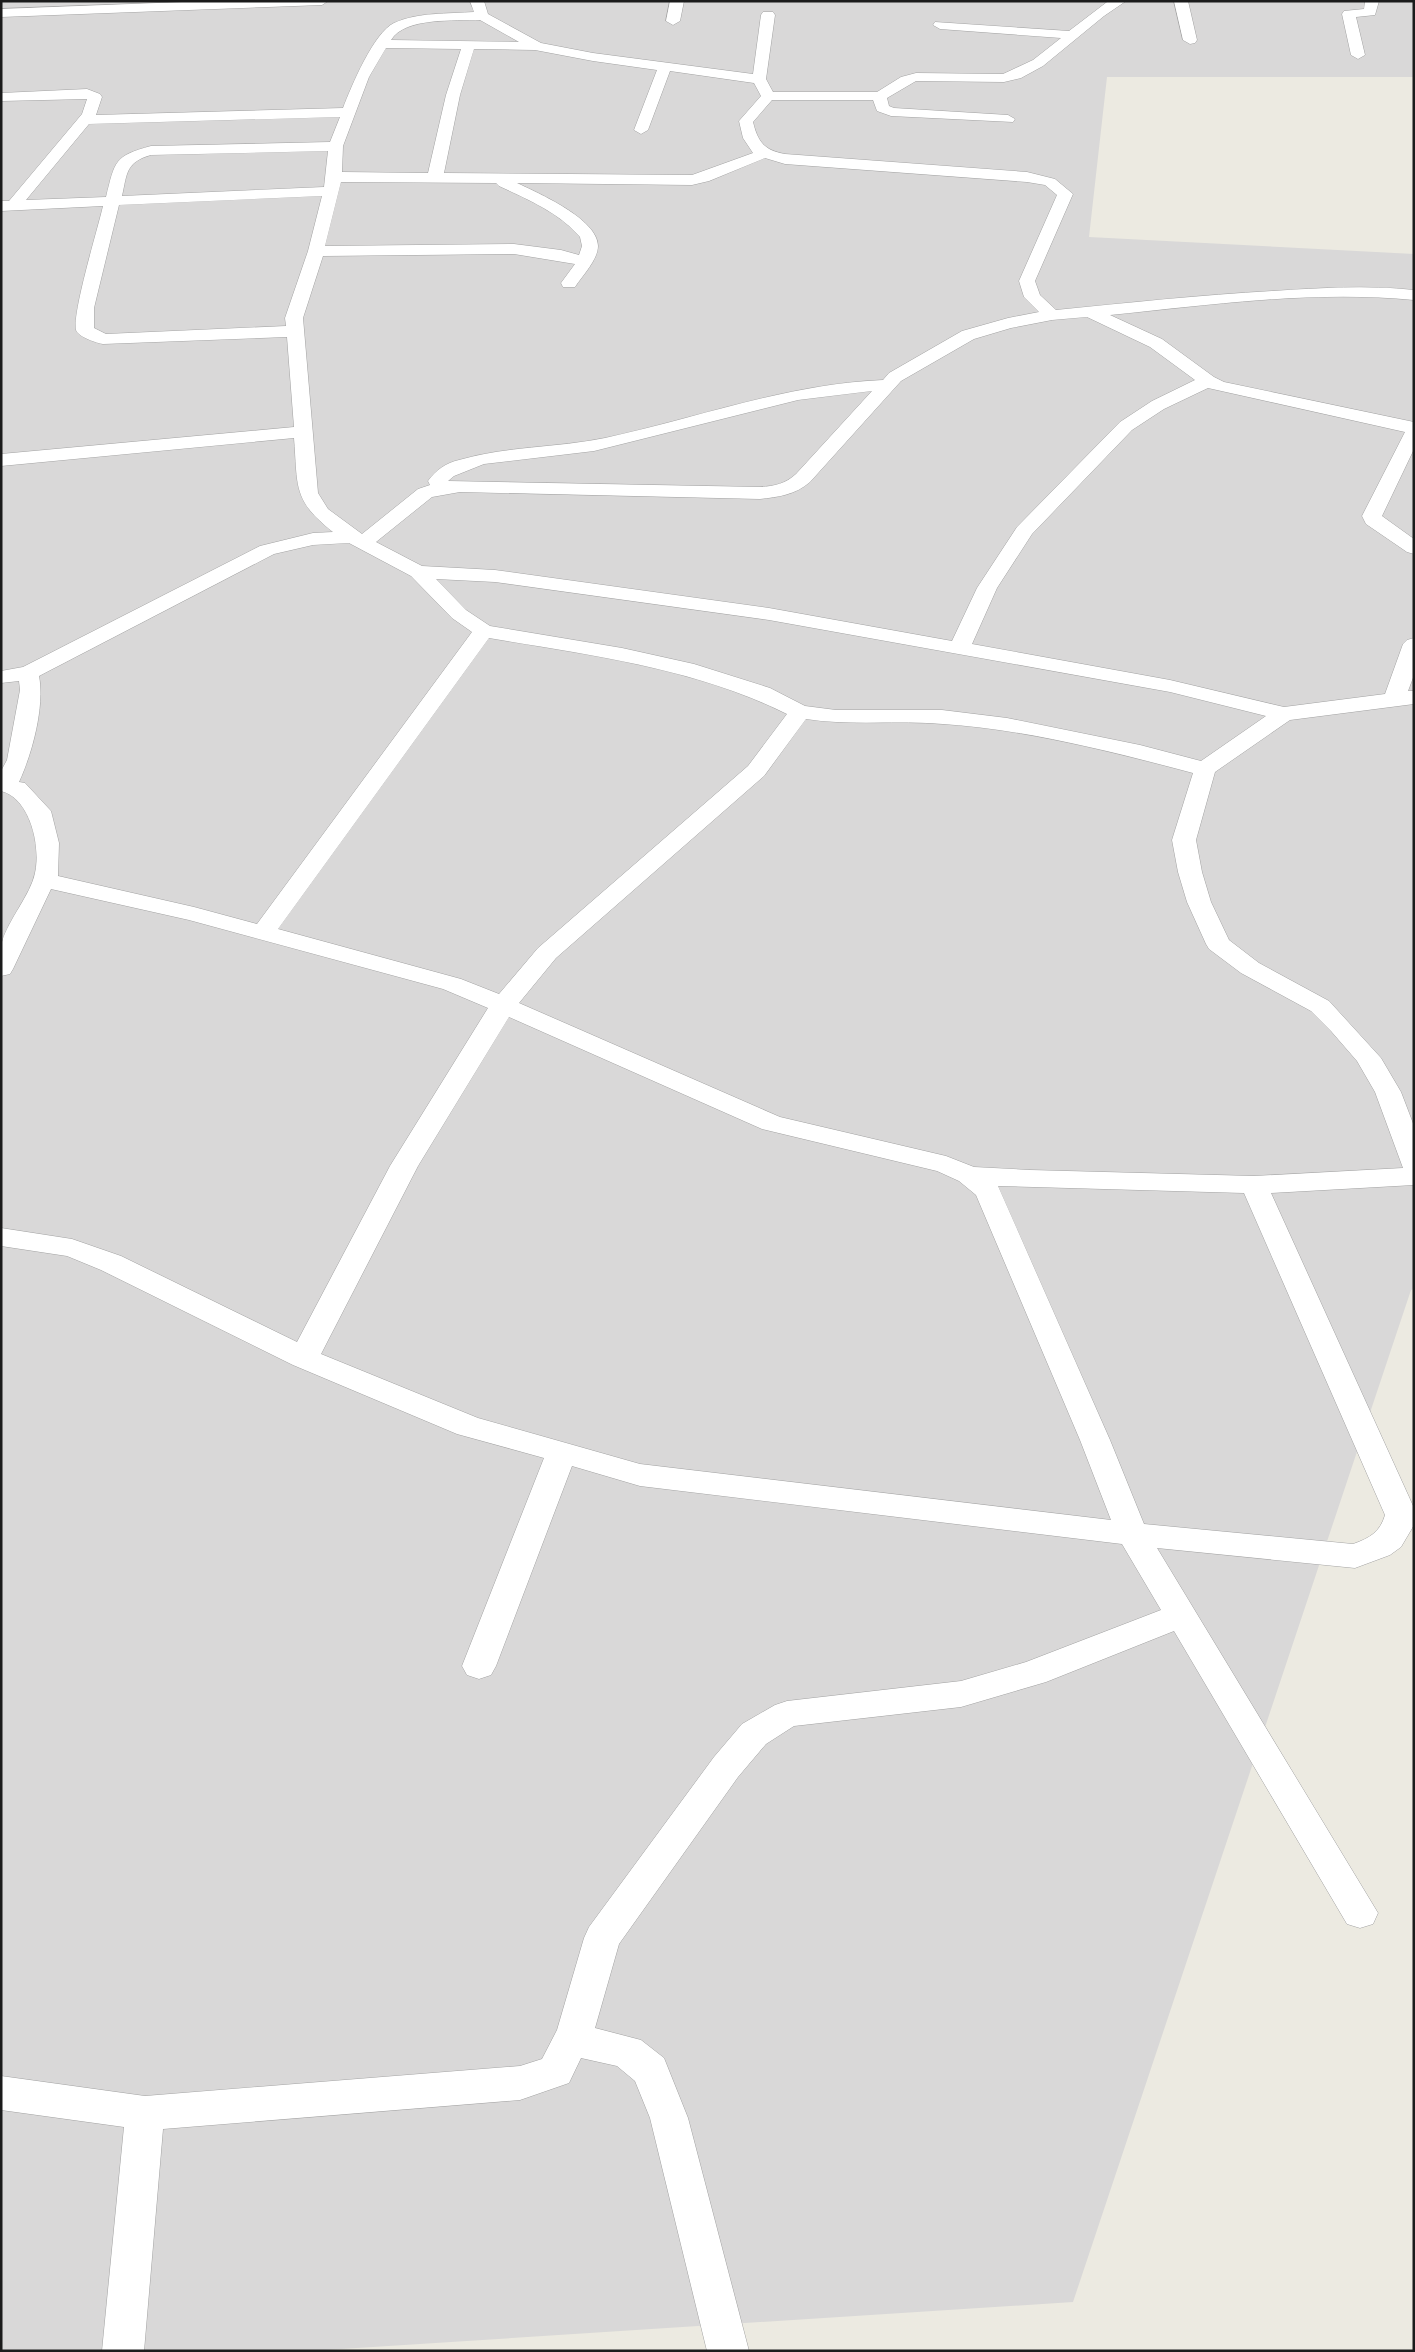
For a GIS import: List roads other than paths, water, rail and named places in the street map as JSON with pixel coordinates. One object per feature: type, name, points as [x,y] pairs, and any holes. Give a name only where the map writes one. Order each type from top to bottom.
[{"type":"street","points":[[1,13],[322,1]]},
{"type":"street","points":[[673,21],[677,1]]},
{"type":"street","points":[[1052,315],[1032,297],[1027,282],[1065,194],[1050,182],[1027,177],[785,159],[763,154],[755,148],[746,121],[768,96],[879,96],[888,93],[906,79],[916,77],[1004,78],[1013,76],[1036,64],[1104,9],[1120,1]]},
{"type":"street","points":[[1181,1],[1190,40]]},
{"type":"street","points":[[1358,55],[1349,14],[1370,12],[1372,1]]},
{"type":"street","points":[[537,46],[480,8],[396,26],[390,31],[362,76],[336,146],[332,184],[316,251],[294,318],[308,493],[321,513],[358,540],[418,572],[459,614],[484,631],[622,654],[686,669],[762,694],[800,712],[836,717],[942,717],[1007,725],[1140,752],[1206,769]]},
{"type":"street","points":[[768,16],[759,79],[768,96]]},
{"type":"street","points":[[940,25],[1072,35]]},
{"type":"street","points":[[382,44],[537,46],[593,57],[759,79]]},
{"type":"street","points":[[435,178],[453,94],[468,45]]},
{"type":"street","points":[[641,130],[665,66]]},
{"type":"street","points":[[1,97],[94,94],[89,115],[7,206]]},
{"type":"street","points":[[879,96],[882,108],[891,112],[1008,119]]},
{"type":"street","points":[[85,120],[348,112]]},
{"type":"street","points":[[294,331],[103,339],[85,330],[86,308],[124,161],[131,156],[151,151],[336,146]]},
{"type":"street","points":[[7,206],[112,202],[332,184],[435,178],[692,180],[704,178],[763,154]]},
{"type":"street","points":[[494,179],[536,197],[578,224],[589,238],[590,247],[584,261],[568,283]]},
{"type":"street","points":[[316,251],[514,249],[561,255],[584,261]]},
{"type":"street","points":[[1,677],[28,672],[267,550],[313,539],[358,540],[425,493],[440,488],[460,486],[709,494],[779,491],[794,485],[803,478],[895,377],[968,335],[1008,323],[1052,315],[1219,298],[1383,292],[1414,295]]},
{"type":"street","points":[[1091,312],[1156,343],[1208,381],[1219,386],[1407,426],[1414,430]]},
{"type":"street","points":[[960,647],[987,588],[1018,539],[1060,492],[1126,426],[1158,404],[1208,381]]},
{"type":"street","points":[[440,488],[438,481],[442,474],[470,462],[508,455],[600,445],[816,391],[857,385],[887,386]]},
{"type":"street","points":[[1,460],[303,432]]},
{"type":"street","points":[[1414,435],[1410,437],[1372,516],[1373,520],[1382,528],[1414,548]]},
{"type":"street","points":[[418,572],[495,576],[739,610],[960,647],[1170,686],[1284,714],[1404,698],[1414,644]]},
{"type":"street","points":[[263,933],[484,631]]},
{"type":"street","points":[[1,969],[48,873],[47,843],[39,811],[17,788],[4,785],[18,760],[31,690],[28,672]]},
{"type":"street","points":[[304,1358],[404,1166],[503,1005],[547,953],[756,771],[800,712]]},
{"type":"street","points":[[1284,714],[1206,769],[1184,840],[1190,872],[1199,902],[1218,944],[1250,968],[1320,1006],[1368,1058],[1388,1092],[1414,1164]]},
{"type":"street","points":[[44,880],[194,914],[452,984],[771,1123],[946,1165],[970,1175],[1254,1185],[1414,1176]]},
{"type":"street","points":[[970,1175],[988,1192],[1095,1440],[1132,1534],[1360,1913]]},
{"type":"street","points":[[1,1236],[72,1248],[111,1263],[304,1358],[468,1426],[640,1475],[1132,1534],[1355,1556],[1382,1546],[1398,1531],[1401,1515],[1254,1185]]},
{"type":"street","points":[[479,1666],[561,1454]]},
{"type":"street","points":[[1,2093],[145,2114],[520,2083],[555,2071],[573,2039],[602,1938],[726,1767],[754,1734],[787,1714],[970,1691],[1034,1673],[1182,1615]]},
{"type":"street","points":[[573,2039],[628,2052],[650,2070],[669,2118],[728,2351]]},
{"type":"street","points":[[123,2351],[145,2114]]}]
